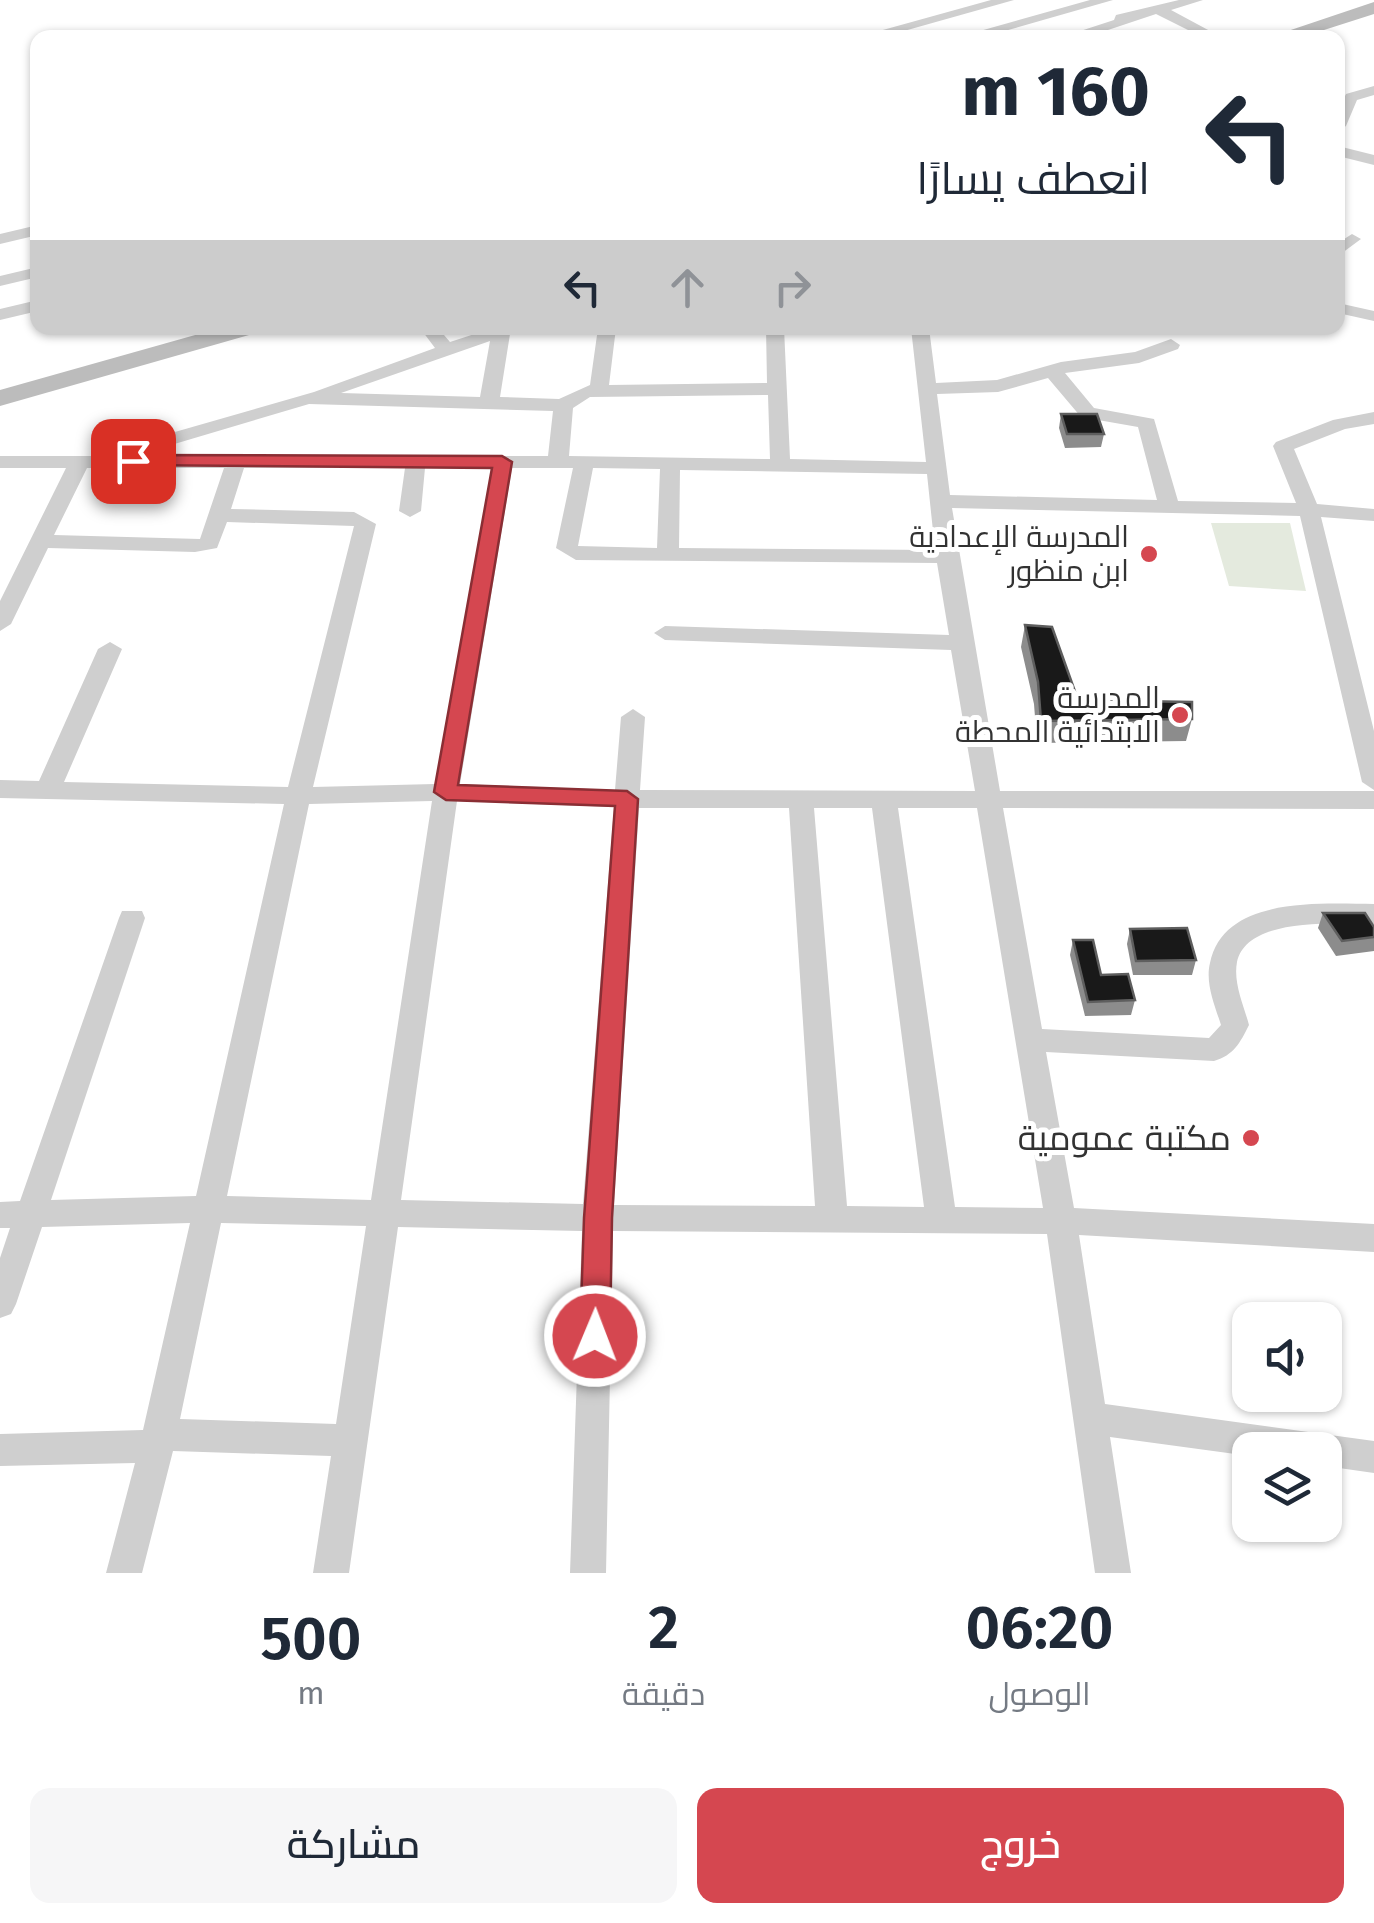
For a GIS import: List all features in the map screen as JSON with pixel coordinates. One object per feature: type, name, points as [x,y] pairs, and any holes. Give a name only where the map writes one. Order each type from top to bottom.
[{"type":"main road","points":[[1303,30],[1374,8]]},
{"type":"main road","points":[[0,398],[222,335]]},
{"type":"street","points":[[892,30],[1007,0]]},
{"type":"street","points":[[992,30],[1092,1],[1121,18],[1196,0]]},
{"type":"street","points":[[1158,9],[1200,30]]},
{"type":"street","points":[[1041,17],[1062,30]]},
{"type":"street","points":[[1096,30],[1120,24],[1121,18]]},
{"type":"street","points":[[1345,98],[1374,90]]},
{"type":"street","points":[[1345,153],[1374,160]]},
{"type":"street","points":[[0,239],[30,232]]},
{"type":"street","points":[[1345,246],[1352,239]]},
{"type":"street","points":[[0,282],[30,274]]},
{"type":"street","points":[[2,312],[30,307]]},
{"type":"street","points":[[1345,308],[1370,309]]},
{"type":"street","points":[[435,335],[445,348]]},
{"type":"street","points":[[0,624],[41,541],[89,461],[308,398],[486,335]]},
{"type":"street","points":[[489,403],[504,335]]},
{"type":"street","points":[[599,389],[606,335]]},
{"type":"street","points":[[775,335],[780,463]]},
{"type":"street","points":[[921,335],[946,556],[1061,1221],[1114,1573]]},
{"type":"street","points":[[926,388],[998,386],[1053,370],[1139,356],[1171,345]]},
{"type":"street","points":[[1053,370],[1088,413],[1146,424],[1169,506]]},
{"type":"street","points":[[558,462],[563,405],[575,394],[599,389],[777,389]]},
{"type":"street","points":[[308,398],[563,405]]},
{"type":"street","points":[[1373,420],[1302,436],[1283,446],[1310,510],[1364,693],[1374,782]]},
{"type":"street","points":[[0,462],[780,463],[934,468]]},
{"type":"street","points":[[41,541],[203,545],[212,540],[236,462]]},
{"type":"street","points":[[410,511],[416,462]]},
{"type":"street","points":[[331,1573],[446,792],[502,462]]},
{"type":"street","points":[[584,462],[568,548],[589,558],[946,556]]},
{"type":"street","points":[[668,556],[670,463]]},
{"type":"street","points":[[938,501],[1374,515]]},
{"type":"street","points":[[124,1573],[158,1440],[298,796],[365,524],[354,518],[219,514]]},
{"type":"street","points":[[665,633],[963,642]]},
{"type":"street","points":[[48,790],[110,649]]},
{"type":"street","points":[[588,1573],[598,1218],[633,716]]},
{"type":"street","points":[[0,789],[298,796],[446,792],[627,799],[1374,800]]},
{"type":"street","points":[[800,798],[832,1220]]},
{"type":"street","points":[[884,800],[941,1221]]},
{"type":"street","points":[[1030,1040],[1214,1050],[1225,1043],[1235,1025],[1222,967],[1227,946],[1237,934],[1261,921],[1374,914]]},
{"type":"street","points":[[0,1304],[14,1215],[132,918]]},
{"type":"street","points":[[14,1215],[382,1211],[598,1218],[1061,1221],[1374,1238]]},
{"type":"street","points":[[1090,1418],[1232,1437]]},
{"type":"street","points":[[0,1450],[158,1440],[349,1441]]},
{"type":"street","points":[[1342,1452],[1374,1457]]},
{"type":"shaded area","points":[[1211,523],[1290,523],[1306,591],[1229,586]]},
{"type":"building","points":[[1061,414],[1097,414],[1104,434],[1067,434]]},
{"type":"building","points":[[1025,625],[1052,627],[1078,700],[1192,702],[1192,719],[1041,721],[1038,682]]},
{"type":"building","points":[[1323,913],[1365,913],[1374,927],[1374,937],[1342,941]]},
{"type":"building","points":[[1187,928],[1196,960],[1136,961],[1130,929]]},
{"type":"building","points":[[1073,940],[1093,940],[1101,975],[1128,974],[1135,1000],[1088,1002]]},
{"type":"place","name":"المدرسة الإعدادية ابن منظور","points":[[1149,554]]},
{"type":"place","name":"المدرسة الابتدائية المحطة","points":[[1180,715]]},
{"type":"place","name":"مكتبة عمومية","points":[[1251,1138]]},
{"type":"route","points":[[133,461],[502,462],[446,792],[627,799],[598,1218],[595,1336]]}]
